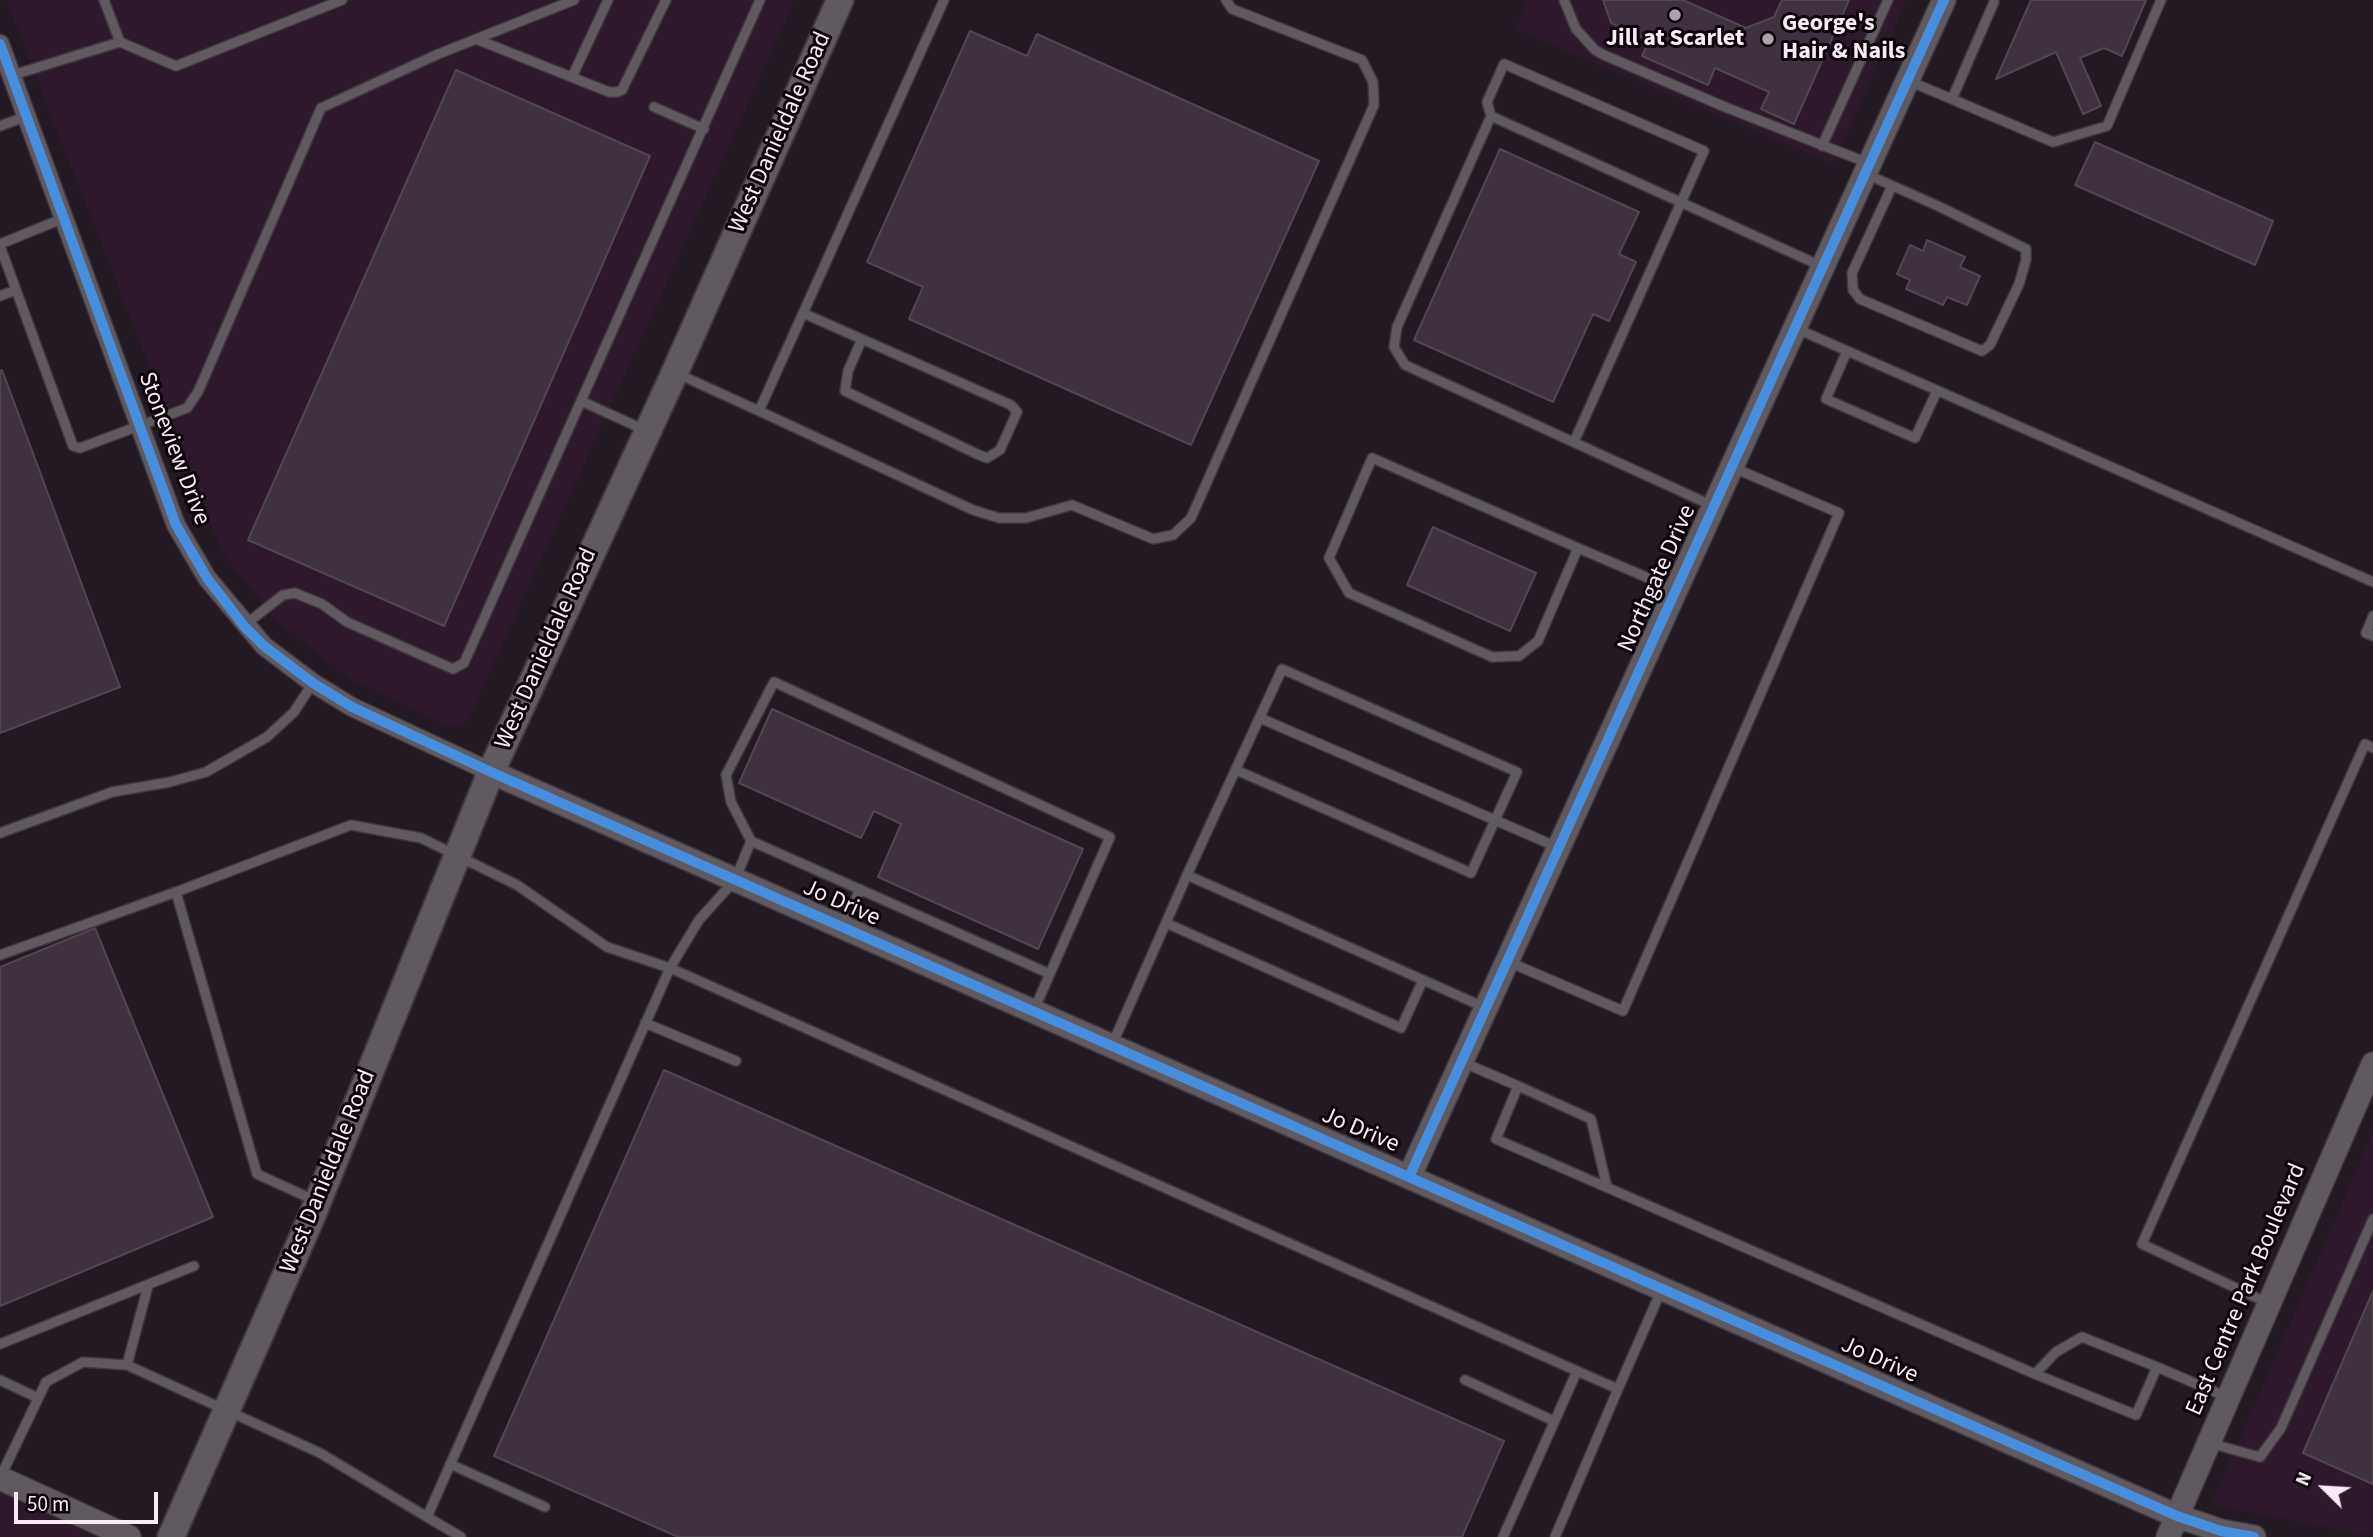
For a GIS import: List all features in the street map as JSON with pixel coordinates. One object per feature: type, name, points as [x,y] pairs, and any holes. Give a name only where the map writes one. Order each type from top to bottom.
[{"type":"main road","name":"West Danieldale Road","points":[[171,1537],[318,1202],[491,772],[675,372],[840,0]]},
{"type":"street","name":"Northgate Drive","points":[[1410,1175],[1944,0]]},
{"type":"street","name":"Stoneview Drive","points":[[0,44],[176,526],[207,578],[264,646],[313,683],[352,707],[491,772]]},
{"type":"street","name":"Jo Drive","points":[[491,772],[1663,1287],[2173,1527],[2254,1537]]},
{"type":"street","name":"East Centre Park Boulevard","points":[[2173,1527],[2373,1063]]},
{"type":"street","points":[[0,1478],[129,1537]]},
{"type":"lane","points":[[104,0],[120,42]]},
{"type":"lane","points":[[13,75],[120,42],[176,66],[342,0]]},
{"type":"lane","points":[[65,218],[0,245],[73,446],[80,448],[187,408],[198,392],[321,108],[476,39],[574,0]]},
{"type":"lane","points":[[572,77],[608,0]]},
{"type":"lane","points":[[476,39],[609,92],[622,90],[666,0]]},
{"type":"lane","points":[[244,625],[283,595],[295,593],[322,604],[347,622],[453,669],[464,663],[760,0]]},
{"type":"lane","points":[[759,411],[805,314],[943,0]]},
{"type":"lane","points":[[675,372],[973,510],[999,519],[1026,517],[1072,505],[1153,540],[1173,536],[1191,518],[1374,105],[1373,82],[1362,60],[1232,9],[1226,0]]},
{"type":"lane","points":[[1564,0],[1576,29],[1595,50],[1604,55],[1822,146],[1867,169],[1892,186],[2026,249],[2026,260],[2019,284],[1990,345],[1982,351],[1860,299],[1853,290],[1852,273],[1892,186]]},
{"type":"lane","points":[[1822,146],[1888,0]]},
{"type":"lane","points":[[1907,80],[2053,142],[2107,125],[2161,0]]},
{"type":"lane","points":[[1952,99],[1992,1]]},
{"type":"lane","points":[[1574,442],[1704,151],[1504,64],[1488,102],[1491,116],[1396,327],[1394,346],[1405,365],[1714,506]]},
{"type":"lane","points":[[654,107],[704,129]]},
{"type":"lane","points":[[0,125],[27,116]]},
{"type":"lane","points":[[1491,116],[1822,266]]},
{"type":"lane","points":[[0,296],[16,290]]},
{"type":"lane","points":[[805,314],[862,339],[1011,405],[1017,412],[1000,450],[987,458],[845,391],[848,371],[862,339]]},
{"type":"lane","points":[[1795,328],[2373,582]]},
{"type":"lane","points":[[1847,351],[1826,399],[1915,438],[1937,391]]},
{"type":"lane","points":[[581,401],[647,431]]},
{"type":"lane","points":[[1578,548],[1538,641],[1519,656],[1492,657],[1349,593],[1329,558],[1372,458],[1676,590]]},
{"type":"lane","points":[[1507,961],[1623,1011],[1839,513],[1731,467]]},
{"type":"lane","points":[[2373,616],[2366,633],[2373,636]]},
{"type":"lane","points":[[1111,1046],[1187,875],[1282,669],[1517,772],[1471,873],[1236,770]]},
{"type":"lane","points":[[1034,1012],[1110,837],[774,681],[726,775],[731,802],[751,841],[1050,974]]},
{"type":"lane","points":[[0,833],[112,792],[170,782],[206,772],[267,737],[294,712],[313,683]]},
{"type":"lane","points":[[1260,718],[1559,848]]},
{"type":"lane","points":[[2269,1304],[2142,1244],[2365,744],[2373,748]]},
{"type":"lane","points":[[0,955],[352,825],[421,838],[517,885],[607,947],[670,968],[1618,1389]]},
{"type":"lane","points":[[427,1517],[670,968],[699,920],[735,880],[751,841]]},
{"type":"lane","points":[[1187,875],[1486,1009]]},
{"type":"lane","points":[[843,928],[860,890]]},
{"type":"lane","points":[[176,892],[257,1174],[318,1202]]},
{"type":"lane","points":[[1166,923],[1401,1028],[1423,980]]},
{"type":"lane","points":[[645,1023],[736,1062]]},
{"type":"lane","points":[[1462,1062],[1591,1119],[1607,1187]]},
{"type":"lane","points":[[1518,1086],[1496,1139],[2035,1374],[2136,1415],[2157,1367]]},
{"type":"lane","points":[[2209,1443],[2260,1457],[2281,1427],[2373,1219]]},
{"type":"lane","points":[[0,1344],[194,1266]]},
{"type":"lane","points":[[127,1365],[148,1286]]},
{"type":"lane","points":[[1555,1537],[1663,1287]]},
{"type":"lane","points":[[2035,1374],[2056,1352],[2082,1337],[2229,1398]]},
{"type":"lane","points":[[0,1478],[46,1382],[83,1362],[127,1365],[320,1453],[461,1537]]},
{"type":"lane","points":[[1503,1537],[1577,1371]]},
{"type":"lane","points":[[0,1380],[38,1398]]},
{"type":"lane","points":[[1465,1380],[1555,1421]]},
{"type":"lane","points":[[450,1464],[545,1507]]},
{"type":"shaded area","points":[[6,0],[795,0],[467,722],[450,728],[347,677],[278,622],[223,554]]},
{"type":"shaded area","points":[[1528,0],[1907,0],[1833,164],[1515,29]]},
{"type":"shaded area","points":[[2373,1133],[2373,1536],[2211,1505]]},
{"type":"shaded area","points":[[0,1491],[91,1534],[93,1537],[0,1537]]},
{"type":"building","points":[[1603,0],[1683,0],[1746,28],[1774,17],[1782,0],[1849,0],[1794,124],[1761,109],[1769,92],[1715,68],[1708,85],[1642,56],[1649,40],[1611,23]]},
{"type":"building","points":[[2031,0],[2146,0],[2122,56],[2104,48],[2080,58],[2101,106],[2083,114],[2056,52],[1996,79]]},
{"type":"building","points":[[970,31],[1027,56],[1037,34],[1319,161],[1191,445],[909,319],[923,287],[867,262]]},
{"type":"building","points":[[456,70],[650,156],[444,626],[248,540]]},
{"type":"building","points":[[2095,142],[2273,221],[2255,265],[2075,185]]},
{"type":"building","points":[[1500,149],[1639,212],[1619,254],[1636,262],[1609,321],[1593,314],[1553,402],[1414,340]]},
{"type":"building","points":[[1927,240],[1965,257],[1960,267],[1980,276],[1967,305],[1947,297],[1943,305],[1906,289],[1910,280],[1897,274],[1910,245],[1923,251]]},
{"type":"building","points":[[2,370],[120,687],[0,733],[0,371]]},
{"type":"building","points":[[1433,527],[1536,573],[1510,631],[1407,585]]},
{"type":"building","points":[[772,709],[1083,849],[1038,949],[878,877],[901,824],[874,811],[861,838],[739,783]]},
{"type":"building","points":[[95,928],[213,1217],[0,1306],[0,967]]},
{"type":"building","points":[[664,1070],[1504,1441],[1462,1537],[678,1537],[494,1456]]},
{"type":"building","points":[[2373,1291],[2373,1484],[2303,1453]]},
{"type":"cycle path","points":[[1410,1175],[1944,0]]},
{"type":"cycle path","points":[[0,44],[176,525],[207,578],[244,626],[264,646],[313,683],[352,707],[491,772],[2177,1516],[2221,1531],[2254,1537]]},
{"type":"place","name":"Jill at Scarlet","points":[[1675,15]]},
{"type":"place","name":"George's Hair & Nails","points":[[1768,39]]}]
